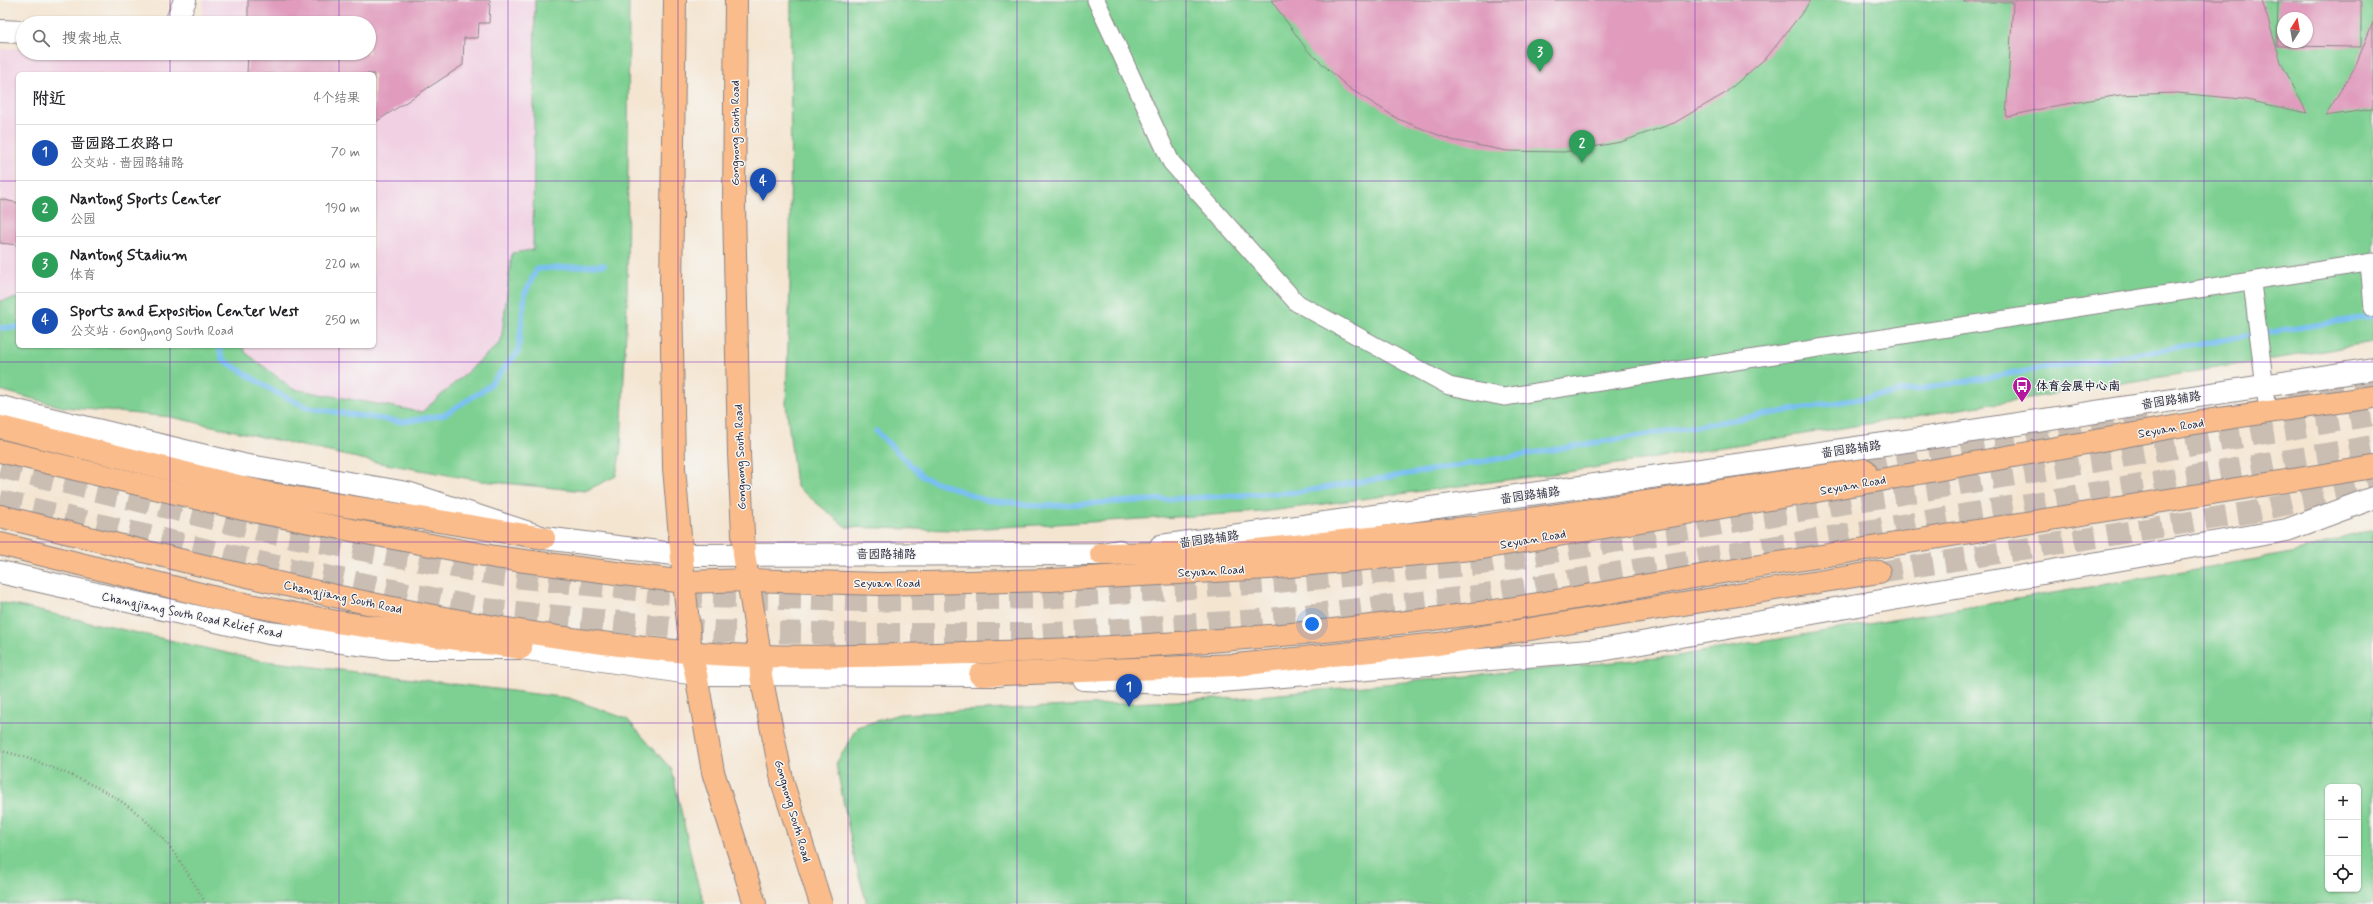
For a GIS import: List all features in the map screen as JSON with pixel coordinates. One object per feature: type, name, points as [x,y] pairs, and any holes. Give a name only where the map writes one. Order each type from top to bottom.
[{"type":"main road","points":[[675,0],[671,288],[674,468],[684,582],[691,653],[713,772],[755,904]]},
{"type":"main road","name":"Gongnong South Road","points":[[736,0],[734,212],[739,454],[744,554],[749,580],[760,665],[783,784],[821,904]]},
{"type":"main road","name":"Seyuan Road","points":[[684,582],[749,580],[878,584],[1051,580],[1268,568],[1482,548],[2268,412],[2373,397]]},
{"type":"main road","points":[[0,427],[266,493],[544,538]]},
{"type":"main road","points":[[0,451],[243,509],[377,535],[495,557],[684,582]]},
{"type":"main road","points":[[691,653],[760,665],[862,656],[1079,649],[1285,635],[1477,613],[1664,581],[2373,467]]},
{"type":"main road","points":[[1101,554],[1237,552],[1468,528],[1865,470]]},
{"type":"main road","name":"Changjiang South Road","points":[[0,516],[286,585],[478,625],[577,640],[691,653]]},
{"type":"main road","points":[[0,544],[224,600],[337,622],[521,648]]},
{"type":"main road","points":[[980,675],[1236,665],[1438,644],[1879,572]]},
{"type":"street","points":[[179,16],[185,0]]},
{"type":"street","points":[[1096,0],[1171,162],[1297,303],[1449,386],[1504,397],[2252,283],[2371,263],[2373,308]]},
{"type":"street","points":[[0,31],[16,32]]},
{"type":"street","points":[[2252,283],[2268,412]]},
{"type":"street","name":"啬园路辅路","points":[[682,555],[1101,554],[1927,438],[2373,369]]},
{"type":"street","points":[[0,407],[243,465],[407,493],[544,538],[682,555]]},
{"type":"street","points":[[696,674],[760,665],[1184,684],[1601,650],[2287,530],[2373,498]]},
{"type":"street","name":"Changjiang South Road Relief Road","points":[[0,572],[269,633],[391,648],[521,648],[696,674]]},
{"type":"path","points":[[0,751],[37,761],[89,782],[138,812],[167,842],[183,864],[206,904]]},
{"type":"shaded area","points":[[204,0],[535,0],[533,251],[512,253],[501,342],[422,412],[293,389],[246,353],[243,348],[376,348],[376,72],[16,72],[16,298],[0,301],[0,49],[16,48],[16,60],[376,60],[376,16],[201,16],[203,14]]},
{"type":"green space","points":[[535,0],[629,0],[627,304],[621,448],[616,476],[585,491],[482,481],[375,462],[171,417],[63,407],[0,390],[0,301],[16,298],[16,348],[243,348],[246,353],[293,389],[422,412],[501,342],[512,253],[533,250]]},
{"type":"green space","points":[[791,0],[2373,0],[2373,343],[1567,472],[1262,512],[952,530],[846,527],[796,486],[786,404],[790,284]]},
{"type":"green space","points":[[2373,529],[2373,904],[867,904],[855,861],[836,764],[857,727],[899,714],[1238,698],[1677,656],[2292,553]]},
{"type":"green space","points":[[0,602],[258,660],[569,698],[627,719],[672,770],[696,878],[705,904],[0,904]]},
{"type":"building","points":[[248,0],[490,0],[489,23],[479,23],[478,38],[464,38],[463,65],[376,122],[376,72],[247,72],[248,60],[376,60],[376,16],[248,16]]},
{"type":"building","points":[[1271,0],[1810,0],[1805,9],[1767,57],[1724,94],[1674,123],[1621,142],[1564,152],[1507,151],[1451,140],[1398,119],[1349,88],[1307,50]]},
{"type":"building","points":[[1964,0],[2262,0],[2281,62],[2307,113],[2242,99],[2177,93],[2120,95],[2049,107],[2006,117],[2013,2],[1964,2]]},
{"type":"building","points":[[2278,0],[2361,0],[2361,47],[2313,46],[2313,12],[2278,12]]},
{"type":"building","points":[[2373,22],[2373,109],[2325,116],[2355,67]]},
{"type":"building","points":[[0,199],[16,203],[16,245],[0,243]]},
{"type":"waterway","points":[[219,348],[222,359],[275,392],[309,408],[402,422],[444,415],[488,387],[518,352],[525,293],[537,269],[604,265]]},
{"type":"waterway","points":[[876,431],[923,477],[985,500],[1043,506],[1299,492],[2027,371],[2373,316]]},
{"type":"waterway","points":[[0,328],[16,327]]},
{"type":"tunnel","points":[[2287,391],[2373,384]]},
{"type":"tunnel","points":[[1865,470],[2148,414]]},
{"type":"tunnel","points":[[0,467],[270,533],[503,576],[702,597],[862,601],[1041,598],[1266,583],[1481,564],[2373,415]]},
{"type":"tunnel","points":[[0,501],[268,564],[485,609],[714,631],[860,634],[1040,634],[1260,620],[1485,595],[2373,446]]},
{"type":"tunnel","points":[[1879,572],[2252,512],[2373,485]]},
{"type":"place","name":"Nantong Stadium","points":[[1540,72]]},
{"type":"place","name":"Nantong Sports Center","points":[[1582,163]]},
{"type":"place","name":"Sports and Exposition Center West","points":[[763,201]]},
{"type":"place","name":"体育会展中心南","points":[[2022,403]]},
{"type":"place","name":"啬园路工农路口","points":[[1129,707]]}]
